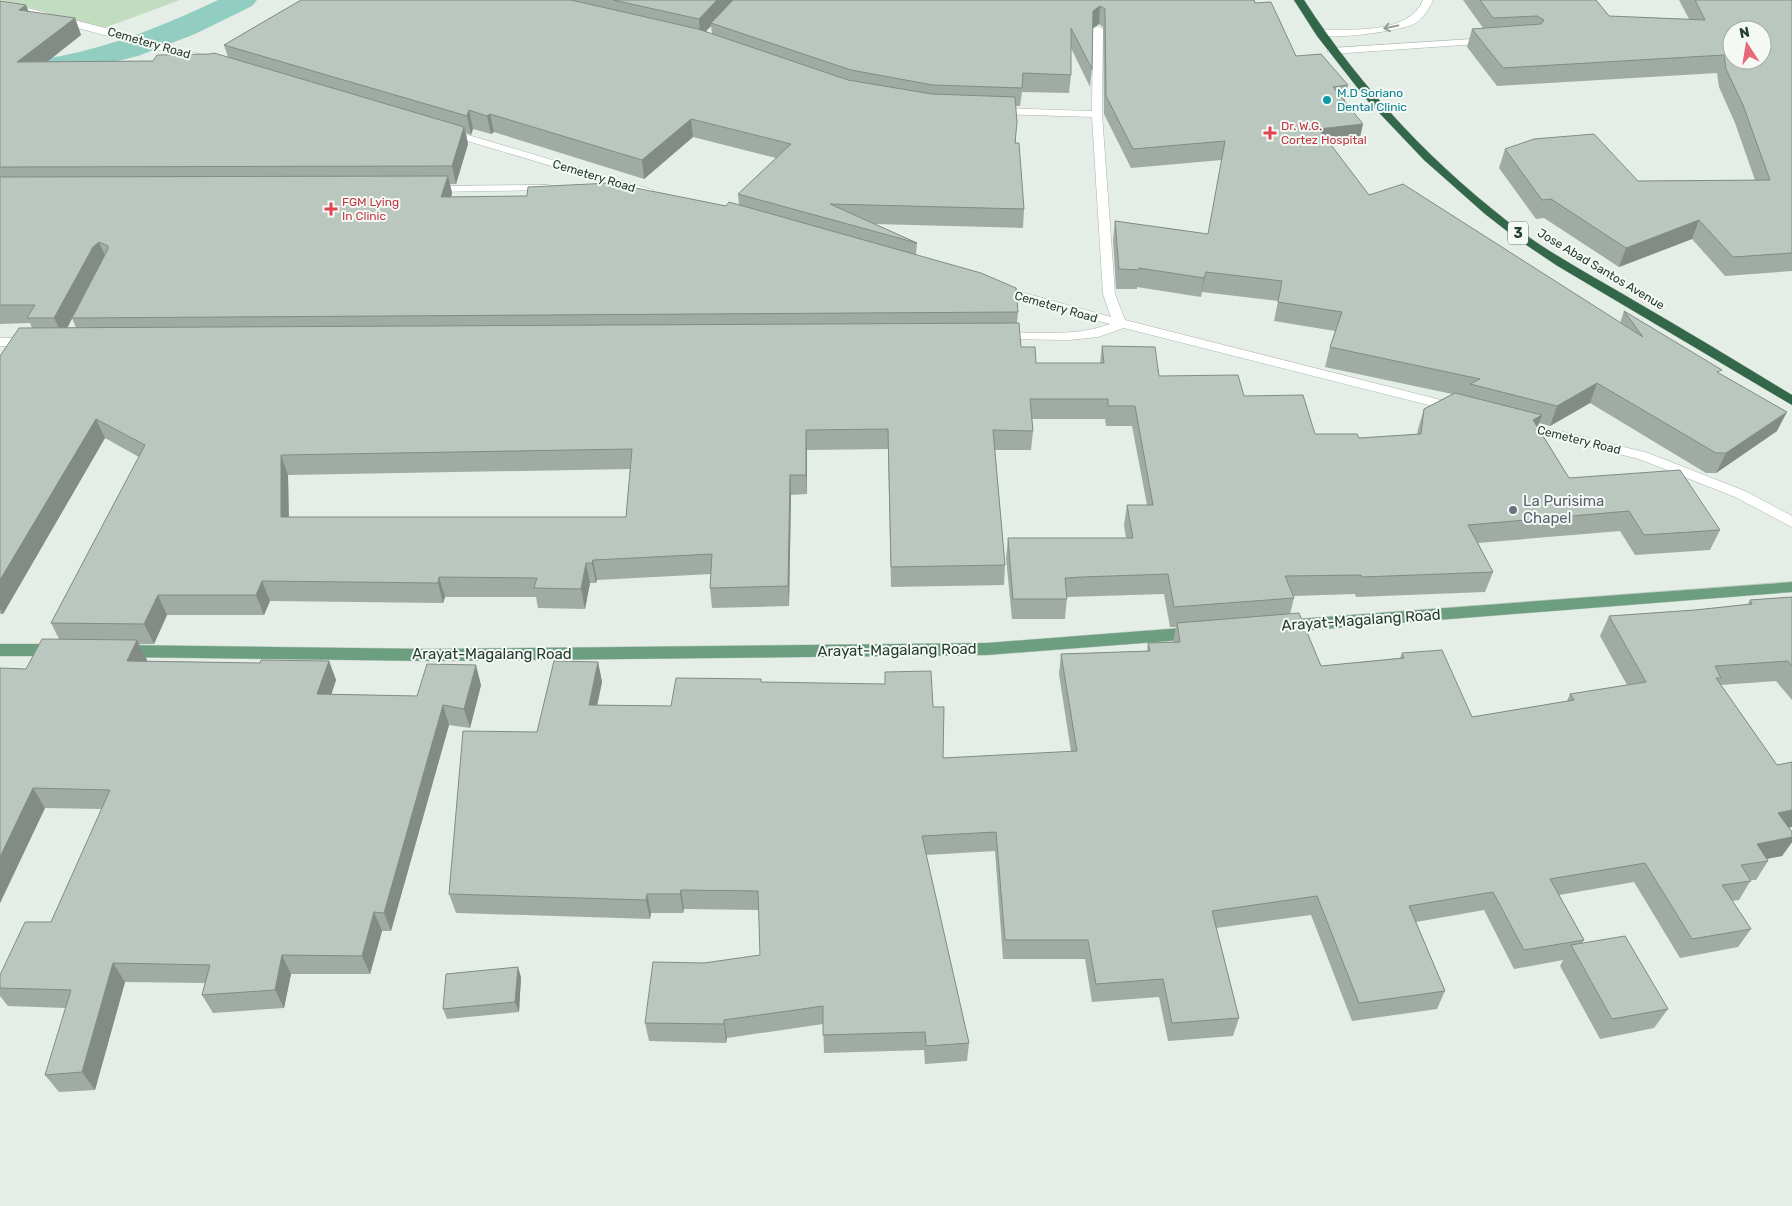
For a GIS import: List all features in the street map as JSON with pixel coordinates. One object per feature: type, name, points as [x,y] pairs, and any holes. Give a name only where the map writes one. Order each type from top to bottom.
[{"type":"highway","name":"Jose Abad Santos Avenue","points":[[1299,0],[1319,34],[1375,102],[1423,152],[1473,198],[1522,236],[1792,401]]},
{"type":"main road","name":"Arayat-Magalang Road","points":[[1274,627],[1792,587]]},
{"type":"main road","name":"Arayat-Magalang Road","points":[[108,651],[440,655],[987,649],[1215,632]]},
{"type":"main road","points":[[0,650],[68,651]]},
{"type":"street","points":[[1319,34],[1362,31],[1409,23],[1425,7],[1428,0]]},
{"type":"street","name":"Cemetery Road","points":[[0,4],[115,33],[220,64]]},
{"type":"street","points":[[990,336],[1069,336],[1098,332],[1120,325],[1109,294],[1097,114],[1098,29]]},
{"type":"street","points":[[1332,51],[1494,40]]},
{"type":"street","points":[[990,110],[1097,114]]},
{"type":"street","name":"Cemetery Road","points":[[437,129],[663,196]]},
{"type":"street","points":[[416,189],[555,188]]},
{"type":"street","points":[[595,188],[634,188]]},
{"type":"street","name":"Cemetery Road","points":[[986,287],[1120,325],[1178,337],[1468,412]]},
{"type":"street","points":[[0,342],[39,342]]},
{"type":"street","name":"Cemetery Road","points":[[1507,422],[1642,456],[1740,494],[1792,522]]},
{"type":"green space","points":[[2,0],[180,0],[104,28]]},
{"type":"building","points":[[301,0],[571,0],[698,29],[848,80],[932,94],[1015,97],[1017,122],[1015,143],[1019,143],[1024,209],[830,204],[917,243],[738,194],[791,144],[691,119],[642,160],[490,114],[487,116],[469,110],[467,116],[224,45]]},
{"type":"building","points":[[613,0],[717,0],[699,19]]},
{"type":"building","points":[[733,0],[1254,0],[1255,3],[1271,2],[1296,56],[1321,54],[1348,85],[1333,87],[1363,124],[1319,129],[1369,195],[1403,184],[1643,337],[1624,311],[1722,370],[1717,372],[1787,412],[1726,453],[1716,453],[1597,383],[1557,406],[1470,384],[1480,379],[1330,347],[1342,312],[1278,302],[1282,281],[1206,272],[1204,278],[1139,268],[1139,270],[1119,269],[1115,221],[1208,234],[1225,141],[1133,149],[1106,96],[1105,9],[1100,6],[1093,11],[1092,69],[1071,28],[1071,75],[1023,73],[1022,88],[933,85],[851,70],[711,23]]},
{"type":"building","points":[[1480,0],[1596,0],[1609,16],[1705,20],[1695,0],[1792,0],[1792,253],[1733,257],[1699,220],[1626,248],[1551,199],[1542,200],[1505,149],[1534,139],[1594,134],[1638,181],[1770,180],[1743,105],[1726,70],[1772,70],[1772,20],[1722,20],[1722,55],[1503,68],[1472,29],[1541,24],[1544,20],[1537,16],[1493,18]]},
{"type":"building","points":[[0,1],[26,5],[19,10],[75,18],[17,62],[153,61],[157,55],[214,53],[464,127],[452,166],[0,167]]},
{"type":"building","points":[[448,176],[441,197],[527,196],[528,187],[611,183],[726,206],[729,202],[981,273],[1016,288],[1018,312],[72,318],[108,249],[108,246],[99,242],[93,247],[54,318],[27,318],[35,305],[0,305],[0,177]]},
{"type":"building","points":[[1019,323],[1021,347],[1035,347],[1036,363],[1104,363],[1102,346],[1155,347],[1159,376],[1238,375],[1244,396],[1303,395],[1315,434],[1357,434],[1359,438],[1421,434],[1424,409],[1455,393],[1542,415],[1533,420],[1569,478],[1680,470],[1720,530],[1644,535],[1629,511],[1468,525],[1493,572],[1362,577],[1361,575],[1285,576],[1294,598],[1174,607],[1168,574],[1082,577],[1065,578],[1067,599],[1013,599],[1008,538],[1133,538],[1127,505],[1153,505],[1135,406],[1108,406],[1108,399],[1030,399],[1033,431],[993,430],[1005,565],[891,567],[888,429],[806,430],[806,475],[790,475],[788,586],[710,588],[712,554],[593,560],[592,563],[586,563],[581,589],[534,588],[537,578],[439,577],[438,583],[262,581],[256,595],[158,595],[144,624],[51,623],[145,445],[96,419],[0,580],[0,356],[19,328]],"holes":[[[632,449],[626,517],[281,517],[281,455]]]},
{"type":"building","points":[[1792,597],[1792,666],[1788,661],[1715,666],[1721,678],[1716,678],[1777,765],[1792,762],[1792,810],[1778,813],[1792,832],[1792,837],[1757,844],[1768,861],[1741,865],[1751,881],[1722,885],[1751,929],[1692,939],[1645,863],[1550,879],[1584,940],[1524,950],[1493,892],[1409,906],[1445,991],[1359,1003],[1317,896],[1212,911],[1239,1018],[1172,1023],[1163,979],[1096,984],[1088,940],[1005,940],[996,832],[922,836],[969,1043],[926,1046],[925,1032],[823,1035],[823,1006],[724,1020],[724,1024],[645,1023],[653,962],[704,963],[760,955],[758,891],[681,890],[680,894],[647,894],[646,900],[449,894],[463,731],[537,732],[554,661],[598,662],[589,705],[671,706],[676,678],[761,679],[761,682],[885,684],[885,672],[931,671],[933,707],[944,707],[943,758],[1077,751],[1061,654],[1150,651],[1148,643],[1180,642],[1177,623],[1299,613],[1321,666],[1404,658],[1402,653],[1442,650],[1472,717],[1574,700],[1570,694],[1646,682],[1609,616],[1695,610],[1752,604],[1750,600]]},
{"type":"building","points":[[42,639],[137,640],[127,661],[260,663],[261,660],[329,661],[317,694],[417,696],[427,664],[476,665],[464,709],[443,705],[384,913],[374,912],[362,956],[282,955],[275,990],[202,995],[210,965],[113,963],[82,1072],[45,1075],[71,990],[0,988],[0,975],[25,922],[51,922],[110,790],[33,788],[0,857],[0,668],[26,669]]},
{"type":"building","points":[[1625,936],[1668,1009],[1612,1019],[1571,945]]},
{"type":"building","points":[[518,967],[515,1002],[443,1009],[446,974]]},
{"type":"waterway","points":[[0,70],[59,66],[127,49],[184,28],[242,0]]},
{"type":"place","name":"M.D Soriano Dental Clinic","points":[[1327,100]]},
{"type":"place","name":"Dr. W.G. Cortez Hospital","points":[[1270,133]]},
{"type":"place","name":"FGM Lying In Clinic","points":[[331,209]]},
{"type":"place","name":"La Purisima Chapel","points":[[1513,510]]}]
